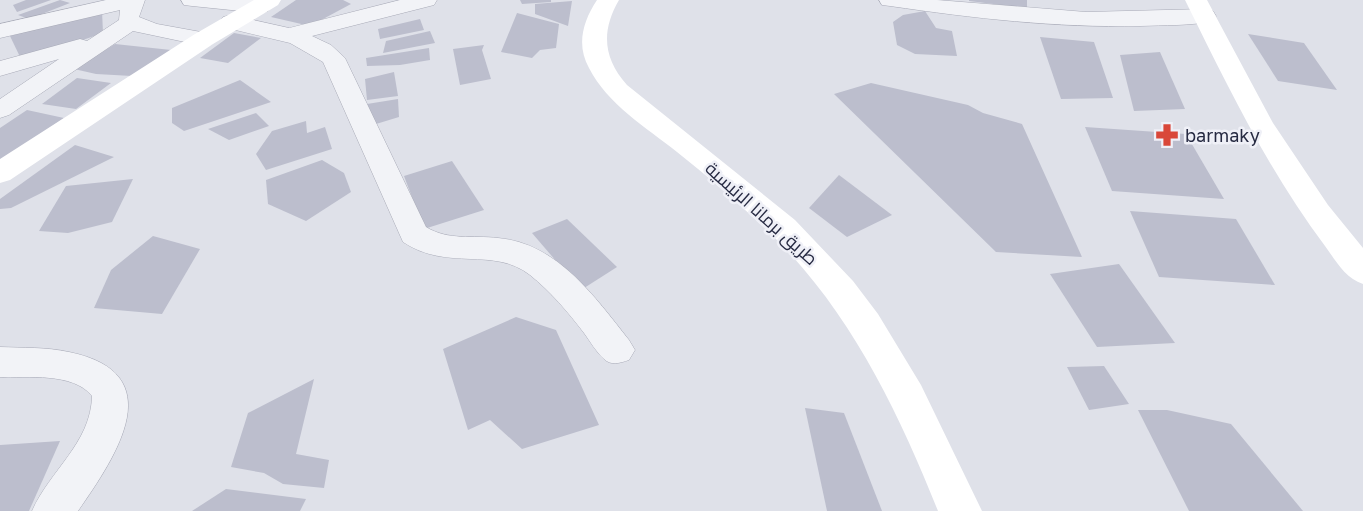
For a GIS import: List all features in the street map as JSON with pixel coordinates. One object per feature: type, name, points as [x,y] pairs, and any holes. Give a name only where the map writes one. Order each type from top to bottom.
[{"type":"main road","name":"طريق برمانا الرئيسية","points":[[608,0],[597,16],[594,32],[594,48],[601,68],[628,100],[728,178],[786,230],[827,272],[858,313],[931,440],[960,511]]},
{"type":"main road","points":[[0,173],[204,39],[265,3]]},
{"type":"main road","points":[[1201,8],[1259,123],[1317,213],[1363,271]]},
{"type":"street","points":[[192,0],[265,3]]},
{"type":"street","points":[[286,36],[426,0]]},
{"type":"street","points":[[900,1],[1028,17],[1085,21],[1152,20],[1201,8]]},
{"type":"street","points":[[0,31],[133,8]]},
{"type":"street","points":[[0,110],[109,37],[133,8]]},
{"type":"street","points":[[133,8],[152,30],[204,39]]},
{"type":"street","points":[[231,22],[286,36],[325,51],[338,64],[414,234],[427,244],[442,248],[497,249],[529,257],[590,314],[617,350]]},
{"type":"street","points":[[0,69],[109,37]]},
{"type":"street","points":[[0,362],[76,369],[104,382],[111,393],[107,427],[74,484],[52,511]]},
{"type":"building","points":[[26,0],[51,0],[17,12],[13,5]]},
{"type":"building","points":[[60,0],[70,3],[29,19],[18,15]]},
{"type":"building","points":[[296,0],[343,0],[351,4],[310,26],[271,17]]},
{"type":"building","points":[[520,0],[551,0],[551,2],[522,4]]},
{"type":"building","points":[[1027,0],[1027,8],[969,1]]},
{"type":"building","points":[[572,1],[568,26],[535,14],[535,4]]},
{"type":"building","points":[[102,11],[103,33],[22,61],[10,36]]},
{"type":"building","points":[[925,11],[936,28],[952,31],[957,56],[915,54],[897,45],[893,22],[903,15]]},
{"type":"building","points":[[517,13],[559,24],[556,48],[540,50],[532,58],[501,52]]},
{"type":"building","points":[[420,19],[424,30],[380,39],[378,29]]},
{"type":"building","points":[[430,31],[435,43],[383,53],[386,41]]},
{"type":"building","points":[[234,33],[261,38],[228,63],[200,58]]},
{"type":"building","points":[[1248,34],[1304,43],[1337,90],[1278,81]]},
{"type":"building","points":[[1040,37],[1094,42],[1113,98],[1061,99]]},
{"type":"building","points":[[115,44],[171,50],[132,76],[96,74],[74,69]]},
{"type":"building","points":[[484,45],[482,50],[491,79],[460,85],[453,49]]},
{"type":"building","points":[[429,48],[430,60],[400,65],[367,66],[366,58]]},
{"type":"building","points":[[1160,52],[1185,109],[1134,111],[1120,55]]},
{"type":"building","points":[[394,72],[398,96],[367,100],[365,79]]},
{"type":"building","points":[[77,78],[111,83],[76,109],[42,104]]},
{"type":"building","points":[[240,80],[271,102],[184,131],[172,123],[172,108]]},
{"type":"building","points":[[871,83],[968,105],[983,113],[1022,124],[1082,257],[996,252],[834,94]]},
{"type":"building","points":[[398,99],[399,117],[376,124],[367,104]]},
{"type":"building","points":[[27,110],[64,118],[0,162],[0,128]]},
{"type":"building","points":[[256,113],[269,126],[229,140],[208,129]]},
{"type":"building","points":[[306,121],[307,133],[325,127],[332,149],[266,170],[256,154],[272,131]]},
{"type":"building","points":[[1085,127],[1186,134],[1224,199],[1112,191]]},
{"type":"building","points":[[75,145],[114,157],[11,208],[0,209],[0,199]]},
{"type":"building","points":[[322,160],[344,173],[351,192],[306,221],[268,204],[266,180]]},
{"type":"building","points":[[452,161],[484,210],[424,229],[404,176]]},
{"type":"building","points":[[839,175],[892,215],[847,237],[809,208]]},
{"type":"building","points":[[133,179],[112,222],[68,233],[39,231],[66,186]]},
{"type":"building","points":[[1130,211],[1236,219],[1275,285],[1159,277]]},
{"type":"building","points":[[567,219],[617,267],[581,290],[532,233]]},
{"type":"building","points":[[153,236],[200,249],[162,314],[94,308],[111,270]]},
{"type":"building","points":[[1119,264],[1175,343],[1097,347],[1050,274]]},
{"type":"building","points":[[516,317],[556,330],[599,425],[522,449],[490,420],[468,430],[443,349]]},
{"type":"building","points":[[1104,366],[1129,404],[1089,410],[1067,367]]},
{"type":"building","points":[[314,379],[296,454],[329,460],[324,488],[283,484],[264,473],[231,467],[248,413]]},
{"type":"building","points":[[805,408],[844,413],[882,511],[827,511]]},
{"type":"building","points":[[1138,410],[1167,410],[1231,424],[1303,511],[1189,511]]},
{"type":"building","points":[[60,441],[29,511],[0,511],[0,445]]},
{"type":"building","points":[[226,489],[306,499],[300,511],[192,511]]},
{"type":"place","name":"barmaky","points":[[1167,135]]}]
